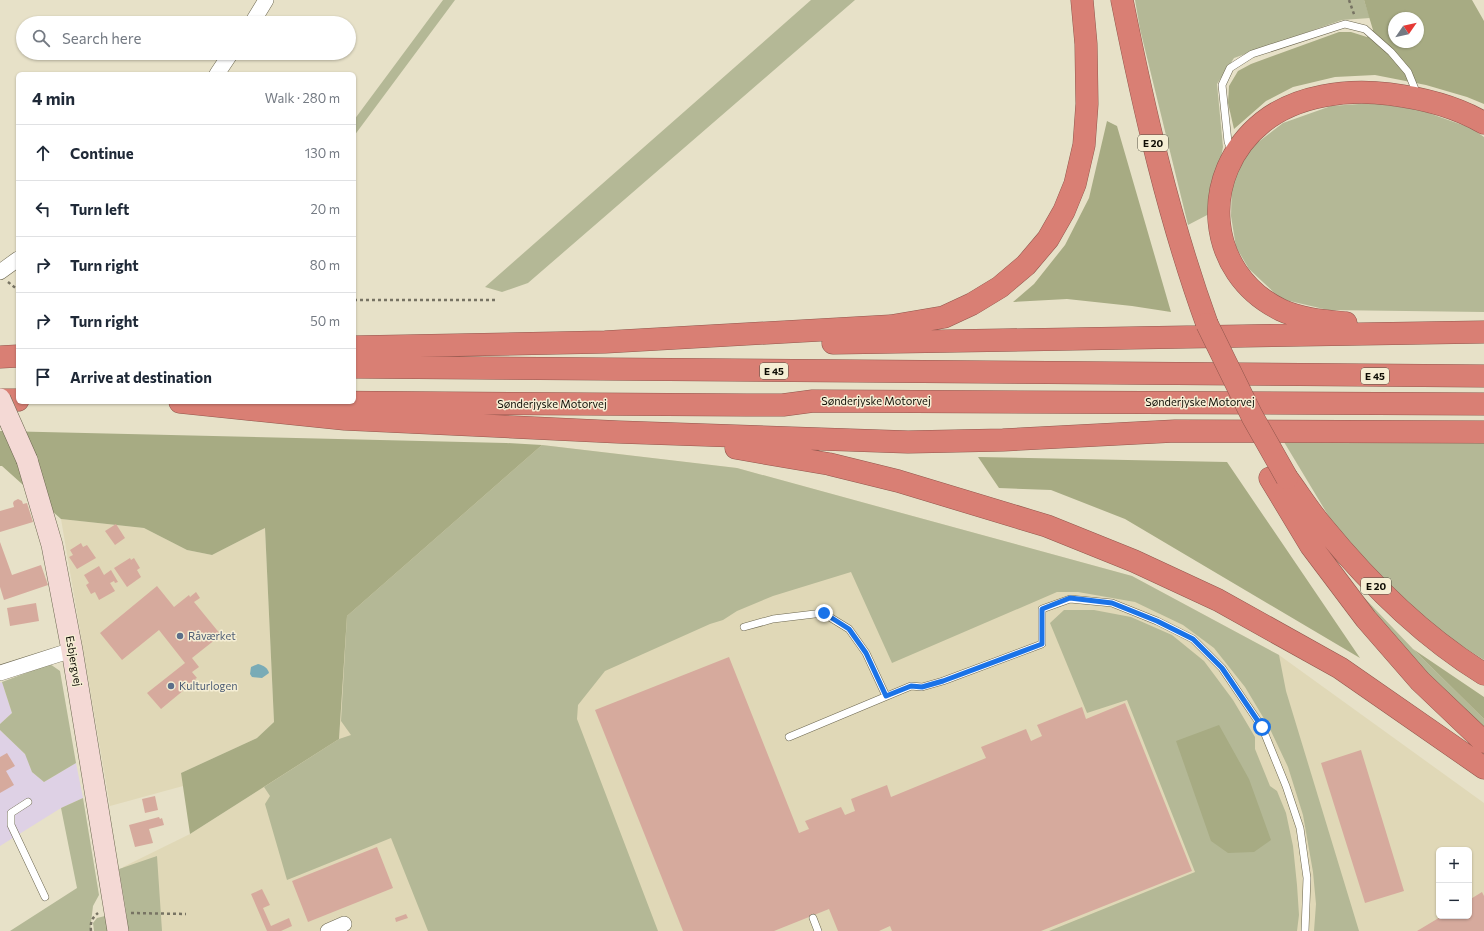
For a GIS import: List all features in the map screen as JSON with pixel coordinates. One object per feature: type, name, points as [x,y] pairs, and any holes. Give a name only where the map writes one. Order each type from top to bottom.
[{"type":"highway","points":[[356,347],[605,342],[891,326],[944,317],[972,304],[1000,287],[1026,265],[1048,239],[1064,211],[1075,184],[1084,145],[1086,104],[1086,44],[1082,0]]},
{"type":"highway","name":"E 20","points":[[1122,0],[1157,163],[1193,284],[1229,395],[1238,417],[1279,478],[1366,577],[1410,619],[1466,663],[1484,674]]},
{"type":"highway","points":[[1476,332],[1332,322],[1307,318],[1283,311],[1266,302],[1241,278],[1225,251],[1218,218],[1219,200],[1226,172],[1234,155],[1248,136],[1263,122],[1289,107],[1308,100],[1328,95],[1378,93],[1419,99],[1453,108],[1484,123]]},
{"type":"highway","points":[[605,342],[737,345],[1476,332]]},
{"type":"highway","points":[[0,357],[16,356]]},
{"type":"highway","points":[[0,364],[16,364]]},
{"type":"highway","name":"E 45","points":[[356,367],[1484,376]]},
{"type":"highway","points":[[0,399],[16,400]]},
{"type":"highway","name":"Sønderjyske Motorvej","points":[[356,403],[738,405],[783,404],[813,401],[1484,404]]},
{"type":"highway","points":[[199,404],[345,419],[618,432],[908,442],[1011,439],[1176,431],[1484,432]]},
{"type":"highway","points":[[618,432],[757,451],[829,464],[898,481],[1047,526],[1134,561],[1218,600],[1298,643],[1340,668],[1484,768]]},
{"type":"highway","points":[[1279,478],[1311,546],[1366,619],[1420,681],[1484,742]]},
{"type":"main road","name":"Esbjergvej","points":[[0,399],[27,460],[52,545],[72,650],[116,922]]},
{"type":"street","points":[[256,16],[266,0]]},
{"type":"street","points":[[218,72],[226,60]]},
{"type":"street","points":[[0,272],[16,260]]},
{"type":"street","points":[[0,673],[72,650]]},
{"type":"street","points":[[328,931],[344,924]]},
{"type":"lane","points":[[1234,155],[1228,142],[1222,84],[1230,68],[1252,54],[1345,24],[1365,29],[1391,52],[1408,72],[1419,99]]},
{"type":"lane","points":[[789,737],[911,686],[922,687],[943,681],[1042,644],[1042,609],[1070,598],[1112,603],[1157,621],[1193,639],[1222,668],[1262,727],[1286,786],[1300,828],[1307,878],[1306,931]]},
{"type":"lane","points":[[744,627],[772,619],[824,613],[849,629],[866,653],[886,696]]},
{"type":"lane","points":[[28,802],[11,813],[11,824],[46,897]]},
{"type":"lane","points":[[812,918],[818,931]]},
{"type":"path","points":[[1349,0],[1358,27]]},
{"type":"path","points":[[356,300],[495,300]]},
{"type":"path","points":[[116,922],[186,914]]},
{"type":"shaded area","points":[[542,445],[737,468],[1132,576],[1279,655],[1484,803],[1484,931],[132,931],[123,867],[190,834],[339,739],[347,616]]},
{"type":"shaded area","points":[[61,519],[144,528],[187,550],[212,555],[265,528],[274,722],[257,738],[181,773],[183,786],[110,806]]},
{"type":"shaded area","points":[[2,682],[12,713],[0,724],[0,683]]},
{"type":"shaded area","points":[[0,730],[26,755],[32,772],[44,782],[76,763],[83,798],[61,808],[0,846]]},
{"type":"green space","points":[[443,0],[455,0],[356,133],[356,117]]},
{"type":"green space","points":[[811,0],[855,0],[528,283],[502,292],[485,287]]},
{"type":"green space","points":[[1135,0],[1364,0],[1370,18],[1342,20],[1234,58],[1217,84],[1223,147],[1211,213],[1188,225],[1140,29]]},
{"type":"green space","points":[[1364,0],[1472,0],[1484,21],[1484,104],[1467,97],[1426,85],[1375,75],[1335,77],[1293,87],[1266,101],[1234,129],[1228,103],[1229,86],[1238,71],[1251,64],[1339,32],[1351,32],[1367,37],[1373,30]]},
{"type":"green space","points":[[1373,103],[1420,110],[1471,128],[1484,137],[1484,312],[1328,310],[1281,299],[1249,269],[1236,247],[1231,216],[1232,180],[1253,146],[1283,123],[1331,106]]},
{"type":"green space","points":[[1107,121],[1117,126],[1171,312],[1067,299],[1013,302],[1034,284],[1065,245],[1089,198]]},
{"type":"green space","points":[[0,431],[542,445],[347,616],[339,739],[190,834],[181,773],[257,738],[274,722],[265,528],[212,555],[187,550],[144,528],[61,519],[2,466],[0,466]]},
{"type":"green space","points":[[1284,442],[1484,443],[1484,660],[1429,625],[1337,530]]},
{"type":"green space","points":[[542,445],[737,468],[1132,576],[1279,655],[1286,691],[1359,931],[1314,931],[1316,904],[1313,872],[1303,815],[1288,767],[1269,727],[1245,687],[1214,648],[1183,625],[1135,602],[1078,592],[1057,592],[892,663],[851,572],[773,596],[737,611],[723,620],[710,624],[605,671],[578,705],[577,719],[658,931],[428,931],[391,838],[287,880],[265,804],[270,796],[264,787],[339,739],[351,735],[341,721],[347,616]]},
{"type":"green space","points":[[978,457],[1227,462],[1360,658],[1125,519],[1051,490],[999,488]]},
{"type":"green space","points":[[1335,567],[1413,649],[1484,719],[1484,736],[1461,715]]},
{"type":"green space","points":[[1064,610],[1094,610],[1131,617],[1172,635],[1204,661],[1233,700],[1255,737],[1255,749],[1270,786],[1277,791],[1286,813],[1293,846],[1297,885],[1299,915],[1297,931],[1049,931],[1195,872],[1127,700],[1087,713],[1050,623]]},
{"type":"green space","points":[[1413,649],[1484,697],[1484,719]]},
{"type":"green space","points":[[50,664],[60,671],[76,763],[44,782],[32,772],[25,754],[0,730],[0,724],[12,713],[2,682]]},
{"type":"green space","points":[[1219,725],[1249,779],[1271,840],[1254,852],[1228,853],[1211,841],[1176,741]]},
{"type":"green space","points":[[83,798],[99,895],[93,906],[90,931],[10,931],[77,888],[61,808]]},
{"type":"green space","points":[[157,856],[162,931],[128,931],[119,869]]},
{"type":"green space","points":[[105,916],[109,931],[94,931],[93,923],[97,918]]},
{"type":"water","points":[[258,664],[265,667],[269,673],[262,678],[252,677],[250,674],[251,667]]},
{"type":"building","points":[[18,499],[22,501],[23,504],[27,503],[33,522],[0,532],[0,511],[14,507],[14,501]]},
{"type":"building","points":[[116,524],[125,538],[115,545],[105,531]]},
{"type":"building","points":[[0,542],[12,575],[41,565],[48,585],[4,600],[0,587]]},
{"type":"building","points":[[81,543],[83,547],[87,545],[96,558],[77,569],[69,557],[73,555],[70,550]]},
{"type":"building","points":[[130,558],[131,560],[134,558],[140,568],[137,570],[141,577],[127,587],[114,568]]},
{"type":"building","points":[[99,566],[104,575],[111,570],[118,582],[115,583],[114,581],[110,583],[115,591],[99,600],[95,592],[91,594],[86,585],[89,583],[84,575]]},
{"type":"building","points":[[157,586],[174,607],[189,595],[190,597],[196,592],[200,598],[194,602],[221,635],[192,658],[199,667],[192,672],[197,678],[195,679],[196,680],[161,709],[147,693],[185,663],[159,630],[122,660],[100,633]]},
{"type":"building","points":[[36,603],[39,621],[10,626],[7,608]]},
{"type":"building","points":[[729,657],[799,833],[809,829],[805,821],[841,807],[845,815],[855,811],[851,799],[887,785],[891,797],[986,758],[981,747],[1026,729],[1031,741],[1042,736],[1037,725],[1082,707],[1086,719],[1125,703],[1192,871],[1041,931],[892,931],[890,926],[879,931],[838,931],[829,909],[774,931],[683,931],[595,710]]},
{"type":"building","points":[[1361,750],[1404,891],[1365,903],[1321,763]]},
{"type":"building","points":[[7,753],[15,766],[6,771],[14,785],[0,793],[0,757]]},
{"type":"building","points":[[155,796],[158,810],[145,813],[142,799]]},
{"type":"building","points":[[159,817],[160,819],[162,818],[164,825],[149,829],[153,843],[135,847],[129,825]]},
{"type":"building","points":[[377,847],[393,888],[308,922],[292,881]]},
{"type":"building","points":[[262,889],[270,905],[263,908],[271,926],[289,918],[292,926],[281,931],[267,931],[251,894]]},
{"type":"building","points":[[1482,892],[1484,896],[1484,931],[1417,931],[1437,919],[1472,919],[1472,898]]},
{"type":"building","points":[[406,914],[408,918],[396,922],[395,918]]},
{"type":"place","name":"Råværket","points":[[180,636]]},
{"type":"place","name":"Kulturlogen","points":[[171,686]]},
{"type":"route","points":[[824,613],[849,629],[866,653],[886,696],[911,686],[922,687],[943,681],[1042,644],[1042,609],[1070,598],[1112,603],[1157,621],[1193,639],[1222,668],[1262,727]]}]
